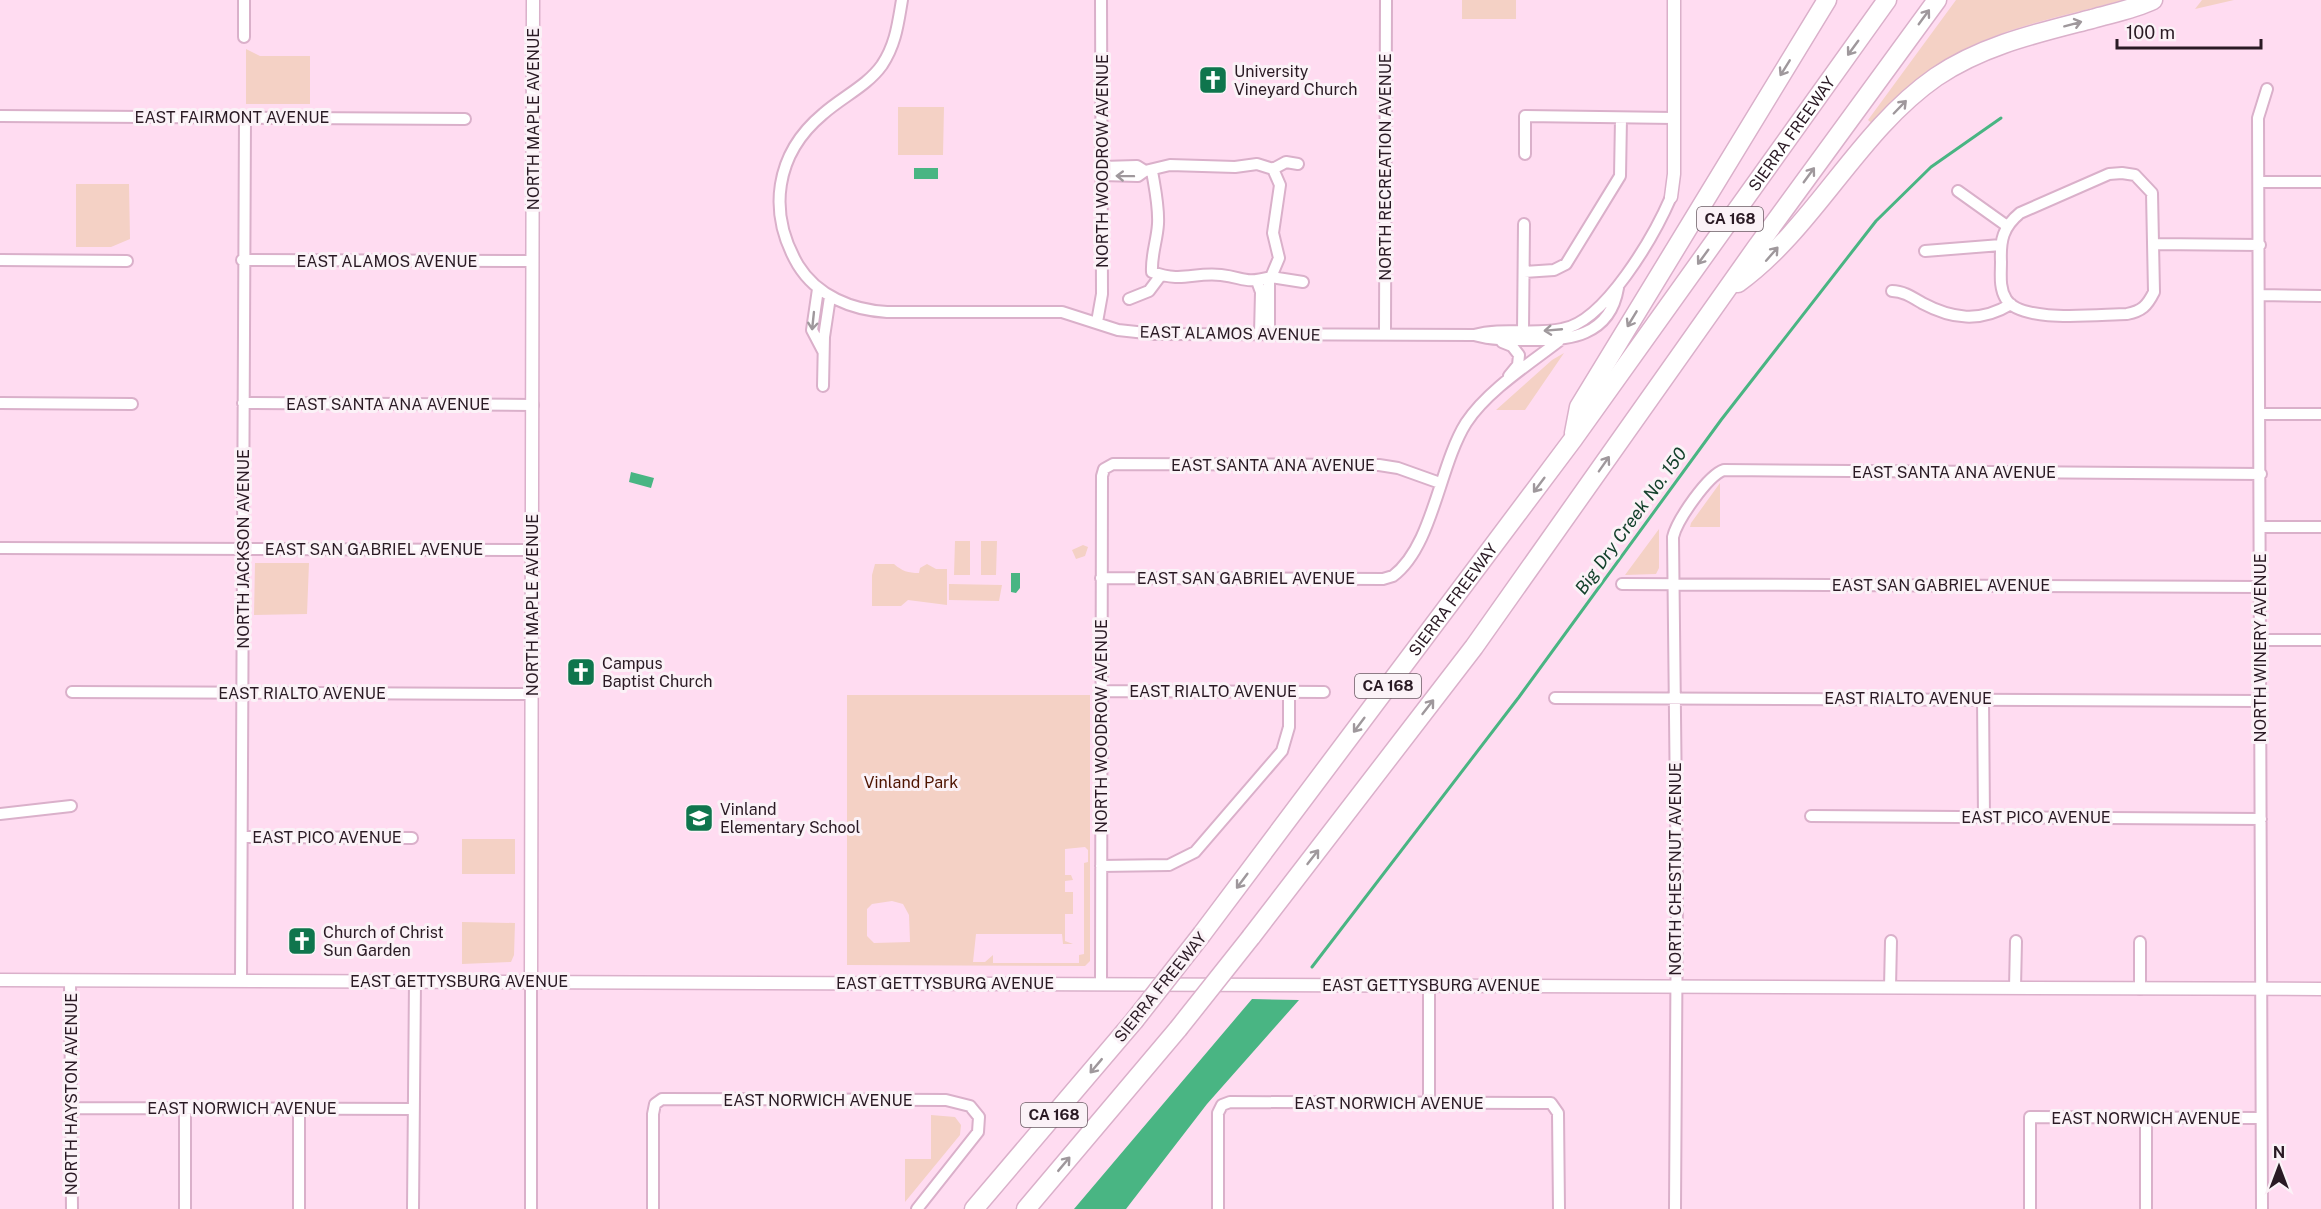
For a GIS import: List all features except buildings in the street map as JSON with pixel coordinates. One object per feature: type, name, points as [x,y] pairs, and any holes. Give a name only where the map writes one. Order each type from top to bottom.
[{"type":"highway","points":[[1574,438],[1579,407],[1827,0]]},
{"type":"highway","name":"SIERRA FREEWAY","points":[[974,1209],[1134,1021],[1202,934],[1574,438],[1887,0]]},
{"type":"highway","name":"CA 168","points":[[1026,1209],[1178,1029],[1474,647],[1937,0]]},
{"type":"highway","points":[[1727,291],[1763,265],[1877,132],[1904,103],[1936,77],[1993,47],[2153,0]]},
{"type":"street","points":[[244,0],[244,37]]},
{"type":"street","name":"NORTH MAPLE AVENUE","points":[[531,1209],[533,0]]},
{"type":"street","name":"NORTH WOODROW AVENUE","points":[[1097,322],[1102,294],[1101,0]]},
{"type":"street","name":"NORTH RECREATION AVENUE","points":[[1385,334],[1386,0]]},
{"type":"street","points":[[1474,335],[1490,330],[1552,330],[1577,325],[1596,311],[1617,288],[1671,197],[1674,181],[1674,0]]},
{"type":"street","name":"EAST ALAMOS AVENUE","points":[[901,1],[896,34],[881,65],[861,86],[809,126],[795,144],[781,176],[778,206],[783,233],[800,268],[818,289],[830,297],[846,304],[887,312],[1062,312],[1118,330],[1146,333],[1474,335]]},
{"type":"street","name":"NORTH WINERY AVENUE","points":[[2262,1209],[2259,113],[2267,89]]},
{"type":"street","name":"EAST FAIRMONT AVENUE","points":[[0,116],[465,118]]},
{"type":"street","points":[[1525,154],[1525,116],[1674,118]]},
{"type":"street","name":"NORTH JACKSON AVENUE","points":[[242,980],[242,260],[245,117]]},
{"type":"street","points":[[1524,272],[1554,270],[1566,264],[1620,176],[1621,118]]},
{"type":"street","points":[[1102,171],[1137,166],[1148,171],[1170,165],[1235,167],[1257,164],[1273,169],[1286,162],[1298,164]]},
{"type":"street","points":[[1264,334],[1270,277],[1279,258],[1273,233],[1280,185],[1273,169]]},
{"type":"street","points":[[1148,171],[1158,208],[1158,227],[1151,258],[1152,272],[1171,279],[1220,275],[1250,282],[1270,277],[1303,282]]},
{"type":"street","points":[[2109,174],[2135,175],[2152,193],[2154,292],[2140,311],[2045,315],[2027,313],[2011,304],[2001,286],[2001,245],[2007,226],[2020,213],[2109,174]]},
{"type":"street","points":[[2259,182],[2321,182]]},
{"type":"street","points":[[1958,191],[2007,226]]},
{"type":"street","points":[[1523,331],[1524,224]]},
{"type":"street","points":[[2154,244],[2259,245]]},
{"type":"street","points":[[1925,251],[2001,245]]},
{"type":"street","points":[[0,260],[128,261]]},
{"type":"street","name":"EAST ALAMOS AVENUE","points":[[242,260],[532,261]]},
{"type":"street","points":[[1129,299],[1149,291],[1161,275]]},
{"type":"street","points":[[1257,280],[1261,292],[1264,334]]},
{"type":"street","points":[[1491,340],[1559,340],[1581,334],[1599,323],[1615,305],[1617,288]]},
{"type":"street","points":[[818,289],[812,330],[824,351]]},
{"type":"street","points":[[1892,291],[1900,291],[1944,314],[1956,316],[1996,314],[2011,304]]},
{"type":"street","points":[[2259,295],[2321,296]]},
{"type":"street","points":[[823,386],[830,297]]},
{"type":"street","points":[[1474,335],[1509,345],[1520,355],[1518,365],[1506,382]]},
{"type":"street","points":[[1440,483],[1468,421],[1506,382],[1559,340]]},
{"type":"street","points":[[0,403],[132,404]]},
{"type":"street","name":"EAST SANTA ANA AVENUE","points":[[243,403],[533,405]]},
{"type":"street","points":[[2261,414],[2321,414]]},
{"type":"street","name":"EAST SANTA ANA AVENUE","points":[[1104,468],[1113,464],[1379,465],[1398,468],[1440,483]]},
{"type":"street","name":"NORTH WOODROW AVENUE","points":[[1101,983],[1101,578],[1104,468]]},
{"type":"street","name":"EAST SANTA ANA AVENUE","points":[[1675,528],[1714,475],[1724,470],[2261,474]]},
{"type":"street","name":"EAST SAN GABRIEL AVENUE","points":[[1101,578],[1391,577],[1399,570],[1421,538],[1440,483]]},
{"type":"street","points":[[2260,527],[2321,527]]},
{"type":"street","name":"NORTH CHESTNUT AVENUE","points":[[1675,528],[1675,1209]]},
{"type":"street","name":"EAST SAN GABRIEL AVENUE","points":[[0,548],[532,550]]},
{"type":"street","name":"EAST SAN GABRIEL AVENUE","points":[[1622,584],[2260,587]]},
{"type":"street","points":[[2260,640],[2321,640]]},
{"type":"street","name":"EAST RIALTO AVENUE","points":[[1101,691],[1324,692]]},
{"type":"street","name":"EAST RIALTO AVENUE","points":[[72,692],[532,694]]},
{"type":"street","points":[[1101,866],[1170,865],[1195,852],[1281,751],[1289,727],[1289,692]]},
{"type":"street","name":"EAST RIALTO AVENUE","points":[[1555,698],[1983,698],[2260,701]]},
{"type":"street","points":[[1983,698],[1984,817]]},
{"type":"street","points":[[0,814],[71,806]]},
{"type":"street","name":"EAST PICO AVENUE","points":[[1812,816],[2261,819]]},
{"type":"street","name":"EAST PICO AVENUE","points":[[242,837],[412,838]]},
{"type":"street","points":[[1890,987],[1891,941]]},
{"type":"street","points":[[2015,988],[2016,941]]},
{"type":"street","points":[[2140,942],[2140,989]]},
{"type":"street","name":"EAST GETTYSBURG AVENUE","points":[[0,980],[2321,989]]},
{"type":"street","name":"NORTH HAYSTON AVENUE","points":[[70,980],[72,1209]]},
{"type":"street","points":[[413,1209],[415,981]]},
{"type":"street","points":[[1429,985],[1429,1103]]},
{"type":"street","name":"EAST NORWICH AVENUE","points":[[653,1209],[655,1104],[662,1099],[946,1100],[962,1102],[978,1114],[979,1127],[974,1140],[917,1209]]},
{"type":"street","name":"EAST NORWICH AVENUE","points":[[1218,1209],[1218,1113],[1222,1105],[1230,1102],[1549,1103],[1557,1107],[1558,1209]]},
{"type":"street","name":"EAST NORWICH AVENUE","points":[[71,1108],[413,1109]]},
{"type":"street","points":[[185,1209],[186,1108]]},
{"type":"street","points":[[299,1108],[299,1209]]},
{"type":"street","name":"EAST NORWICH AVENUE","points":[[2030,1209],[2030,1117],[2261,1118]]},
{"type":"street","points":[[2146,1119],[2146,1209]]},
{"type":"green space","points":[[1462,0],[1516,0],[1516,19],[1462,19]]},
{"type":"green space","points":[[1956,0],[2123,0],[2006,32],[1962,51],[1922,77],[1874,125],[1868,120]]},
{"type":"green space","points":[[2202,0],[2234,0],[2195,9]]},
{"type":"green space","points":[[246,49],[260,56],[310,56],[310,104],[246,104]]},
{"type":"green space","points":[[898,107],[944,107],[943,155],[898,155]]},
{"type":"green space","points":[[76,184],[129,184],[130,239],[111,247],[76,247]]},
{"type":"green space","points":[[1564,353],[1525,410],[1496,410],[1552,360]]},
{"type":"green space","points":[[1720,483],[1720,527],[1690,527],[1691,523]]},
{"type":"green space","points":[[1659,529],[1659,568],[1656,574],[1625,575]]},
{"type":"green space","points":[[955,541],[970,541],[970,575],[954,575]]},
{"type":"green space","points":[[981,541],[997,541],[996,575],[981,575]]},
{"type":"green space","points":[[1083,545],[1088,547],[1085,556],[1076,559],[1072,550]]},
{"type":"green space","points":[[255,563],[309,563],[307,614],[254,615]]},
{"type":"green space","points":[[875,564],[894,564],[903,570],[915,573],[919,573],[920,568],[927,564],[936,569],[947,569],[947,605],[908,600],[901,606],[872,606],[872,575]]},
{"type":"green space","points":[[949,584],[1002,585],[999,601],[949,600]]},
{"type":"green space","name":"Vinland Park","points":[[847,695],[1090,695],[1090,961],[1085,966],[847,965]],"holes":[[[1085,847],[1088,850],[1088,862],[1084,863],[1084,954],[1079,955],[1079,963],[993,963],[993,955],[985,962],[973,962],[976,934],[1062,934],[1063,944],[1073,944],[1065,941],[1065,914],[1073,914],[1073,892],[1065,892],[1065,881],[1073,880],[1071,875],[1065,875],[1065,849]],[[892,901],[903,904],[909,915],[910,942],[874,943],[867,936],[867,909],[872,904]]]},
{"type":"green space","points":[[462,839],[515,839],[515,874],[462,874]]},
{"type":"green space","points":[[462,922],[515,923],[514,955],[511,962],[462,964]]},
{"type":"green space","points":[[931,1115],[955,1117],[961,1125],[960,1135],[905,1202],[905,1159],[931,1159]]},
{"type":"shaded area","points":[[914,168],[938,168],[938,179],[914,179]]},
{"type":"shaded area","points":[[631,472],[654,478],[651,488],[629,482]]},
{"type":"shaded area","points":[[1011,573],[1020,573],[1020,588],[1016,593],[1011,592]]},
{"type":"shaded area","points":[[1252,999],[1299,1000],[1207,1104],[1126,1209],[1074,1209]]},
{"type":"waterway","name":"Big Dry Creek No. 150","points":[[1312,967],[1519,697],[1721,420],[1876,221],[1931,167],[2001,118]]},
{"type":"place","name":"University Vineyard Church","points":[[1213,80]]},
{"type":"place","name":"Campus Baptist Church","points":[[581,672]]},
{"type":"place","name":"Vinland Elementary School","points":[[699,818]]},
{"type":"place","name":"Church of Christ Sun Garden","points":[[302,941]]}]
